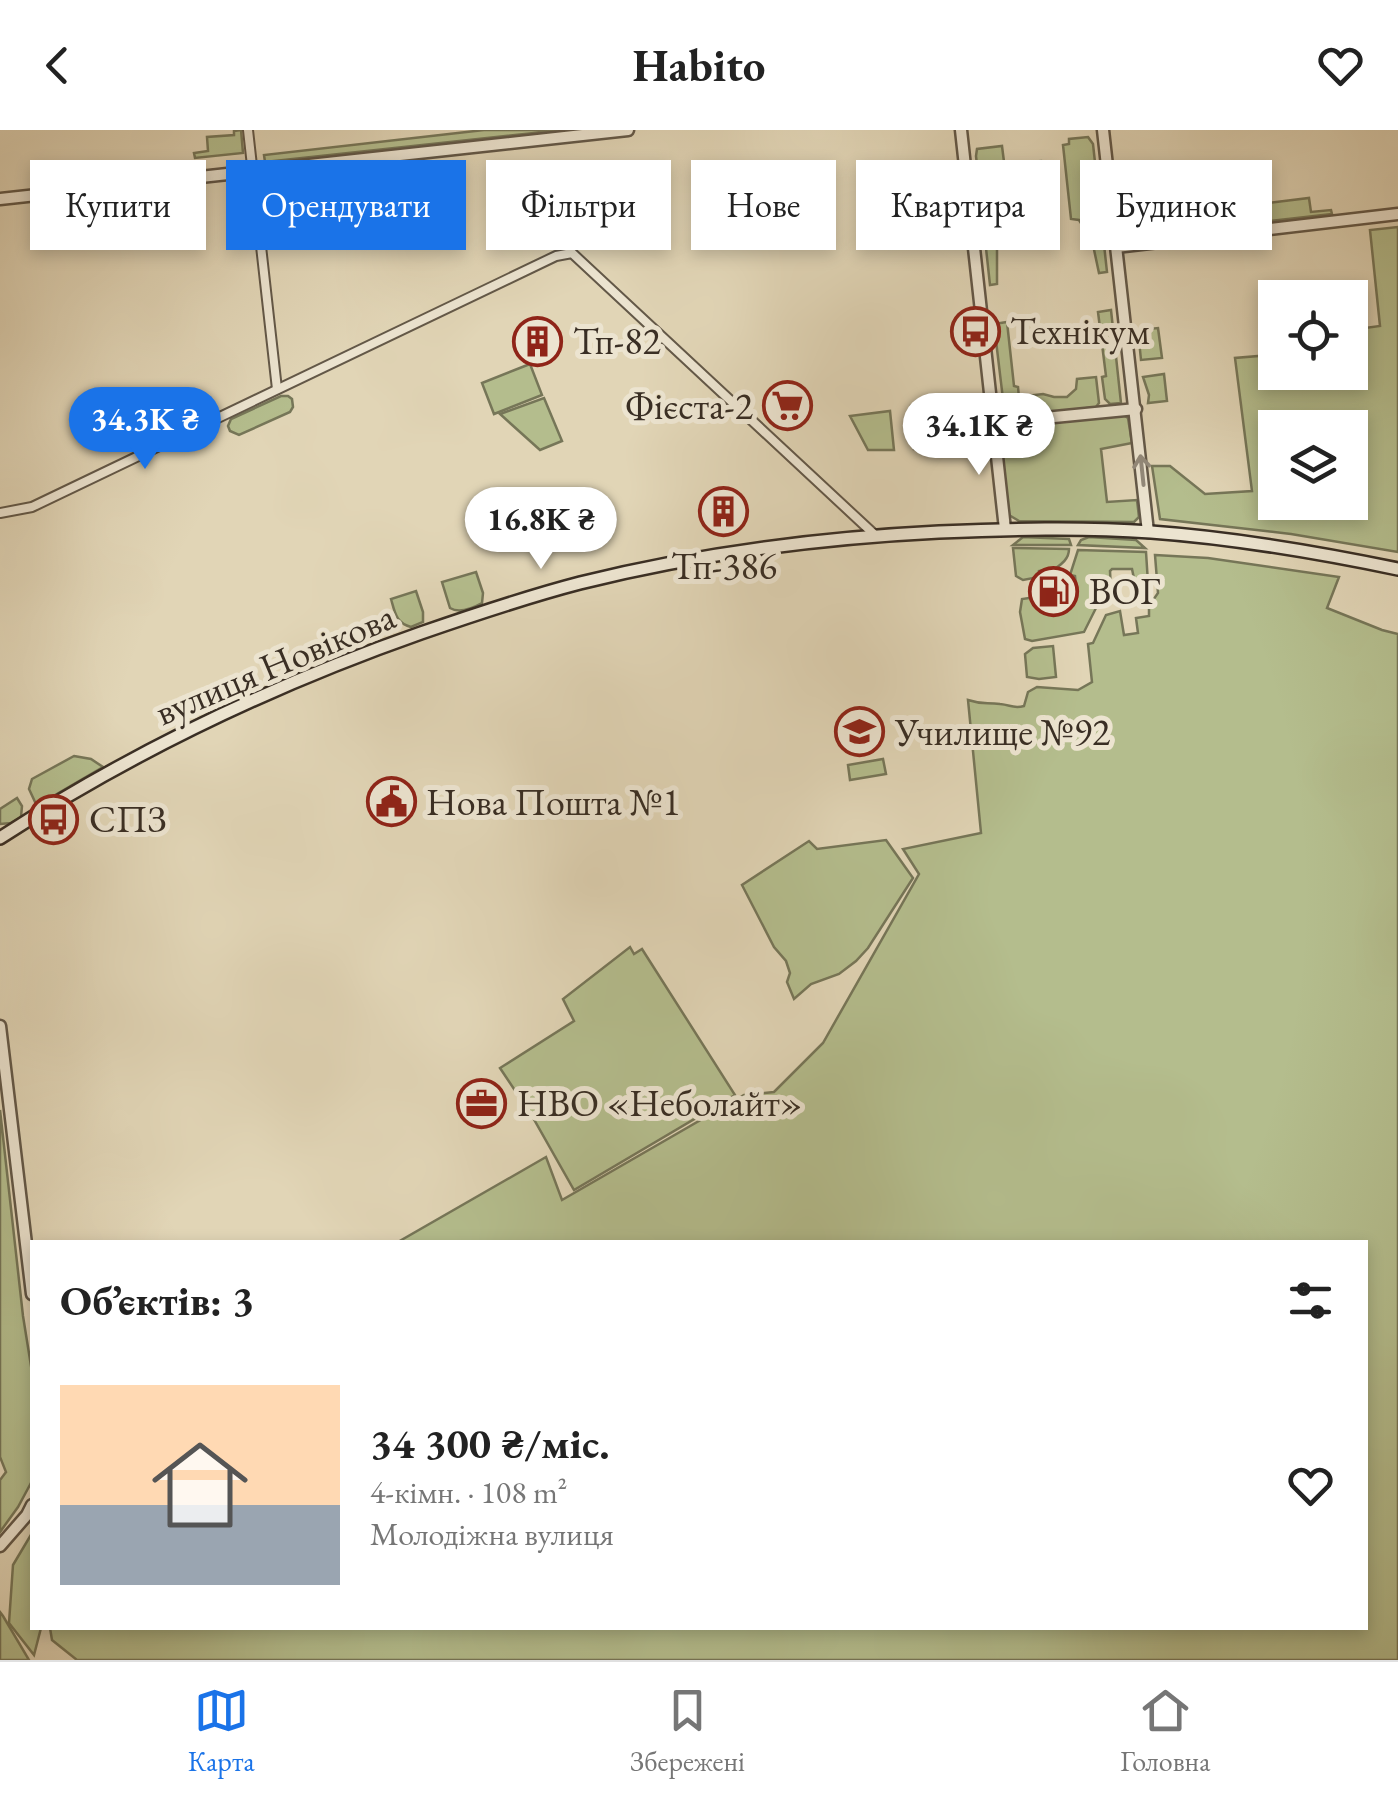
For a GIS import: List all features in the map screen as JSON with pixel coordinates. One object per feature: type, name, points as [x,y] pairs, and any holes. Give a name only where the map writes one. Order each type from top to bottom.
[{"type":"main road","name":"вулиця Новікова","points":[[0,838],[162,743],[244,704],[353,657],[491,609],[584,582],[694,560],[876,536],[1031,528],[1153,532]]},
{"type":"main road","points":[[1153,532],[1321,553],[1398,569]]},
{"type":"street","points":[[248,130],[251,160]]},
{"type":"street","points":[[353,160],[628,130]]},
{"type":"street","points":[[961,130],[1005,529]]},
{"type":"street","points":[[1103,130],[1106,160]]},
{"type":"street","points":[[0,199],[226,174]]},
{"type":"street","points":[[1272,228],[1398,214]]},
{"type":"street","points":[[261,250],[277,389]]},
{"type":"street","points":[[1116,250],[1153,532]]},
{"type":"street","points":[[0,513],[32,507],[556,256],[572,252],[876,536]]},
{"type":"street","points":[[994,422],[1136,409]]},
{"type":"street","points":[[0,1026],[30,1277]]},
{"type":"street","points":[[0,1546],[30,1508]]},
{"type":"green space","points":[[241,130],[243,153],[195,158],[194,153],[208,151],[207,137],[234,135],[234,131]]},
{"type":"green space","points":[[484,130],[562,130],[284,160],[265,160],[264,155]]},
{"type":"green space","points":[[1088,137],[1093,144],[1095,160],[1080,160],[1080,222],[1071,219],[1063,145],[1069,144],[1069,139]]},
{"type":"green space","points":[[1002,146],[1004,160],[976,160],[977,149]]},
{"type":"green space","points":[[1309,198],[1311,212],[1331,210],[1332,214],[1272,221],[1272,203]]},
{"type":"green space","points":[[1398,227],[1398,552],[1291,534],[1160,519],[1152,466],[1170,466],[1205,494],[1252,491],[1235,358],[1258,356],[1258,390],[1368,390],[1368,328],[1380,326],[1370,230]]},
{"type":"green space","points":[[986,250],[997,250],[997,284],[990,285]]},
{"type":"green space","points":[[1094,250],[1105,250],[1107,272],[1099,273]]},
{"type":"green space","points":[[1111,310],[1121,403],[1110,404],[1105,399],[1102,377],[1106,376],[1098,312]]},
{"type":"green space","points":[[1007,322],[1020,409],[1017,415],[1005,416],[994,324]]},
{"type":"green space","points":[[1158,328],[1162,358],[1141,360],[1138,330]]},
{"type":"green space","points":[[530,364],[542,395],[494,414],[482,383]]},
{"type":"green space","points":[[1164,374],[1167,401],[1148,403],[1143,377]]},
{"type":"green space","points":[[1096,377],[1096,407],[1036,414],[1029,410],[1026,396],[1067,397],[1076,389],[1077,379]]},
{"type":"green space","points":[[281,396],[292,399],[290,412],[239,435],[230,431],[231,419]]},
{"type":"green space","points":[[544,398],[562,441],[540,450],[500,414]]},
{"type":"green space","points":[[971,401],[975,444],[914,449],[911,406]]},
{"type":"green space","points":[[890,411],[894,450],[868,450],[850,416]]},
{"type":"green space","points":[[1123,415],[1128,418],[1132,443],[1101,449],[1107,502],[1137,500],[1139,517],[1134,522],[1019,521],[1009,515],[1002,428]]},
{"type":"green space","points":[[1023,537],[1069,539],[1071,545],[1013,545]]},
{"type":"green space","points":[[1089,537],[1136,540],[1145,548],[1078,545]]},
{"type":"green space","points":[[1013,548],[1069,549],[1069,553],[1052,571],[1039,571],[1039,577],[1023,580],[1016,576]]},
{"type":"green space","points":[[1078,550],[1146,552],[1148,583],[1136,588],[1132,569],[1112,569],[1111,590],[1101,598],[1084,632],[1025,639],[1022,599],[1043,596],[1045,609],[1061,607],[1060,601],[1077,595],[1075,576],[1070,575]]},
{"type":"green space","points":[[1155,555],[1208,558],[1339,577],[1327,608],[1398,634],[1398,1660],[77,1660],[52,1640],[50,1630],[1368,1630],[1368,1240],[401,1240],[546,1157],[562,1200],[744,1095],[774,1092],[823,1043],[919,874],[903,849],[981,833],[968,700],[1020,707],[1024,706],[1028,692],[1037,687],[1078,690],[1092,682],[1088,644],[1093,643],[1106,615],[1120,611],[1124,635],[1138,633],[1136,618],[1149,616],[1149,606],[1158,593]]},
{"type":"green space","points":[[476,572],[482,603],[462,610],[450,608],[442,582]]},
{"type":"green space","points":[[416,591],[423,622],[411,627],[399,620],[391,599]]},
{"type":"green space","points":[[1053,646],[1056,677],[1027,677],[1025,654],[1033,648]]},
{"type":"green space","points":[[74,756],[91,759],[103,767],[36,804],[29,789],[32,779]]},
{"type":"green space","points":[[883,759],[886,774],[850,780],[848,765]]},
{"type":"green space","points":[[17,798],[22,806],[21,817],[0,824],[0,809]]},
{"type":"green space","points":[[886,840],[913,878],[856,961],[839,974],[811,984],[794,999],[787,982],[790,973],[786,961],[774,947],[742,885],[809,841],[817,849]]},
{"type":"green space","points":[[630,947],[634,954],[642,949],[735,1095],[574,1190],[500,1068],[574,1021],[563,999]]},
{"type":"green space","points":[[0,1110],[30,1360],[30,1485],[0,1532],[0,1480],[6,1472],[0,1457]]},
{"type":"green space","points":[[30,1536],[30,1630],[40,1630],[34,1655],[9,1623],[13,1565]]},
{"type":"green space","points":[[0,1612],[3,1616],[29,1660],[0,1660]]},
{"type":"place","name":"Технікум","points":[[975,331]]},
{"type":"place","name":"Тп-82","points":[[538,341]]},
{"type":"place","name":"Фiєста-2","points":[[788,406]]},
{"type":"place","name":"Тп-386","points":[[724,512]]},
{"type":"place","name":"ВОГ","points":[[1054,591]]},
{"type":"place","name":"Училище №92","points":[[860,732]]},
{"type":"place","name":"Нова Пошта №1","points":[[391,802]]},
{"type":"place","name":"СПЗ","points":[[54,819]]},
{"type":"place","name":"НВО «Неболайт»","points":[[482,1103]]}]
